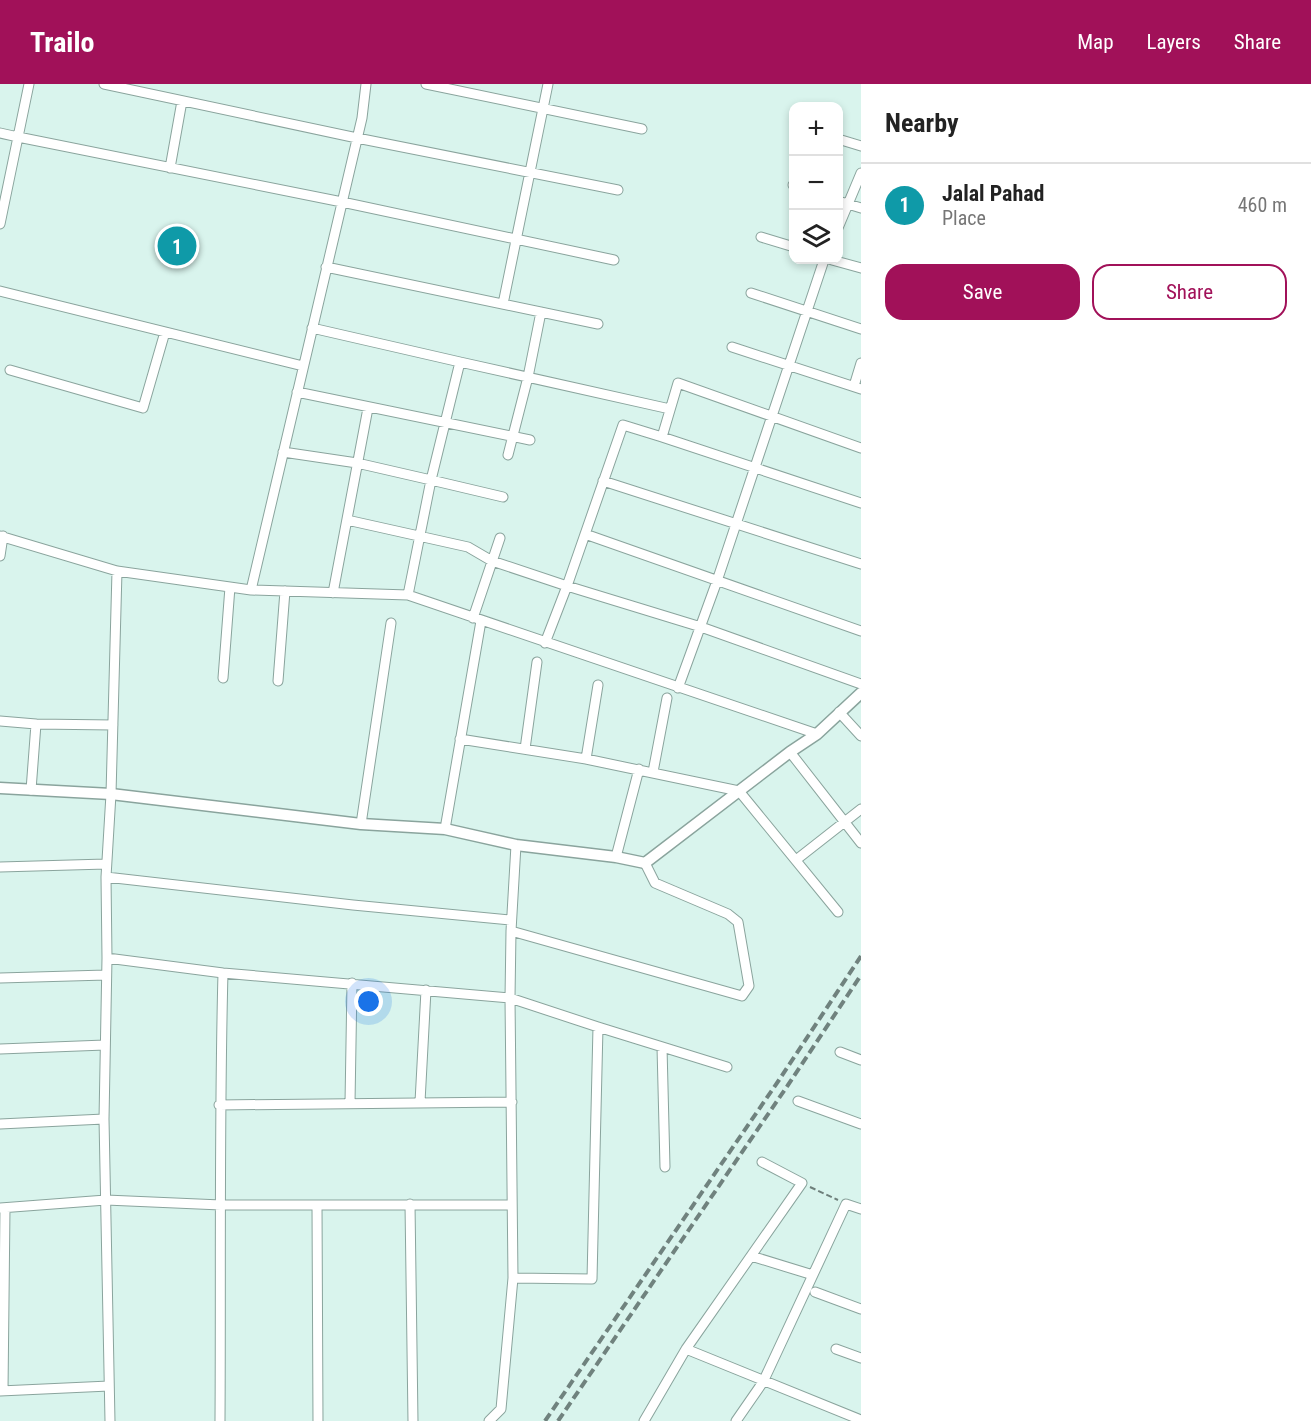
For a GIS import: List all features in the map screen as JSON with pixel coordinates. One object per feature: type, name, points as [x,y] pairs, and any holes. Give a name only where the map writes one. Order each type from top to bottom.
[{"type":"street","points":[[0,224],[29,84]]},
{"type":"street","points":[[104,84],[618,190]]},
{"type":"street","points":[[251,590],[357,138],[366,84]]},
{"type":"street","points":[[426,84],[642,129]]},
{"type":"street","points":[[503,304],[548,84]]},
{"type":"street","points":[[170,168],[182,101]]},
{"type":"street","points":[[0,133],[614,260]]},
{"type":"street","points":[[843,141],[861,146]]},
{"type":"street","points":[[843,218],[861,173]]},
{"type":"street","points":[[843,203],[861,208]]},
{"type":"street","points":[[761,237],[789,245]]},
{"type":"street","points":[[843,263],[861,268]]},
{"type":"street","points":[[678,688],[717,581],[823,264]]},
{"type":"street","points":[[326,267],[598,324]]},
{"type":"street","points":[[0,291],[303,366]]},
{"type":"street","points":[[751,293],[861,328]]},
{"type":"street","points":[[508,455],[542,312]]},
{"type":"street","points":[[312,328],[670,409]]},
{"type":"street","points":[[10,370],[143,408],[165,332]]},
{"type":"street","points":[[732,347],[857,387],[861,363]]},
{"type":"street","points":[[408,595],[431,480],[460,362]]},
{"type":"street","points":[[662,437],[678,383],[861,448]]},
{"type":"street","points":[[297,392],[530,440]]},
{"type":"street","points":[[333,593],[368,408]]},
{"type":"street","points":[[545,643],[623,425],[861,503]]},
{"type":"street","points":[[283,452],[357,463],[503,497]]},
{"type":"street","points":[[603,481],[861,564]]},
{"type":"street","points":[[347,520],[468,547],[492,561],[701,627],[861,684]]},
{"type":"street","points":[[585,534],[861,631]]},
{"type":"street","points":[[0,556],[1,536],[117,571],[251,590],[408,595],[817,734]]},
{"type":"street","points":[[445,829],[477,619],[500,538]]},
{"type":"street","points":[[110,1421],[104,1119],[105,975],[107,958],[106,864],[111,794],[117,571]]},
{"type":"street","points":[[223,678],[230,587]]},
{"type":"street","points":[[278,681],[285,591]]},
{"type":"street","points":[[361,824],[391,623]]},
{"type":"street","points":[[525,749],[537,662]]},
{"type":"street","points":[[586,759],[598,684]]},
{"type":"street","points":[[0,788],[111,794],[361,824],[445,829],[516,845],[616,857],[645,863],[790,752],[817,734],[861,693]]},
{"type":"street","points":[[653,772],[668,698]]},
{"type":"street","points":[[839,712],[861,736]]},
{"type":"street","points":[[0,721],[113,725]]},
{"type":"street","points":[[32,790],[36,724]]},
{"type":"street","points":[[460,739],[586,759],[739,791],[838,912]]},
{"type":"street","points":[[790,752],[861,843]]},
{"type":"street","points":[[616,857],[639,769]]},
{"type":"street","points":[[796,860],[861,809]]},
{"type":"street","points":[[489,1421],[501,1409],[513,1278],[510,998],[511,920],[516,845]]},
{"type":"street","points":[[511,931],[742,996],[749,986],[738,922],[728,914],[655,883],[645,863]]},
{"type":"street","points":[[0,867],[106,864]]},
{"type":"street","points":[[106,877],[511,920]]},
{"type":"street","points":[[107,958],[223,973],[510,998],[727,1067]]},
{"type":"street","points":[[220,1421],[219,1105],[223,973]]},
{"type":"street","points":[[0,978],[105,975]]},
{"type":"street","points":[[350,1103],[352,983]]},
{"type":"street","points":[[420,1102],[426,990]]},
{"type":"street","points":[[513,1278],[592,1279],[598,1027]]},
{"type":"street","points":[[0,1049],[105,1045]]},
{"type":"street","points":[[662,1047],[665,1167]]},
{"type":"street","points":[[840,1052],[861,1060]]},
{"type":"street","points":[[798,1101],[861,1124]]},
{"type":"street","points":[[219,1105],[512,1102]]},
{"type":"street","points":[[0,1124],[104,1119]]},
{"type":"street","points":[[644,1421],[686,1349],[802,1183],[762,1162]]},
{"type":"street","points":[[109,1386],[2,1391],[2,1208],[106,1200],[221,1205],[511,1205]]},
{"type":"street","points":[[736,1421],[763,1382],[846,1203],[861,1209]]},
{"type":"street","points":[[410,1204],[413,1421]]},
{"type":"street","points":[[316,1205],[318,1421]]},
{"type":"street","points":[[751,1256],[813,1275]]},
{"type":"street","points":[[815,1292],[861,1309]]},
{"type":"street","points":[[686,1349],[861,1420]]},
{"type":"street","points":[[836,1349],[861,1358]]},
{"type":"path","points":[[802,1183],[846,1203]]},
{"type":"railway","points":[[545,1421],[779,1080],[861,956]]},
{"type":"railway","points":[[558,1421],[861,975]]},
{"type":"place","name":"Jalal Pahad","points":[[177,246]]}]
